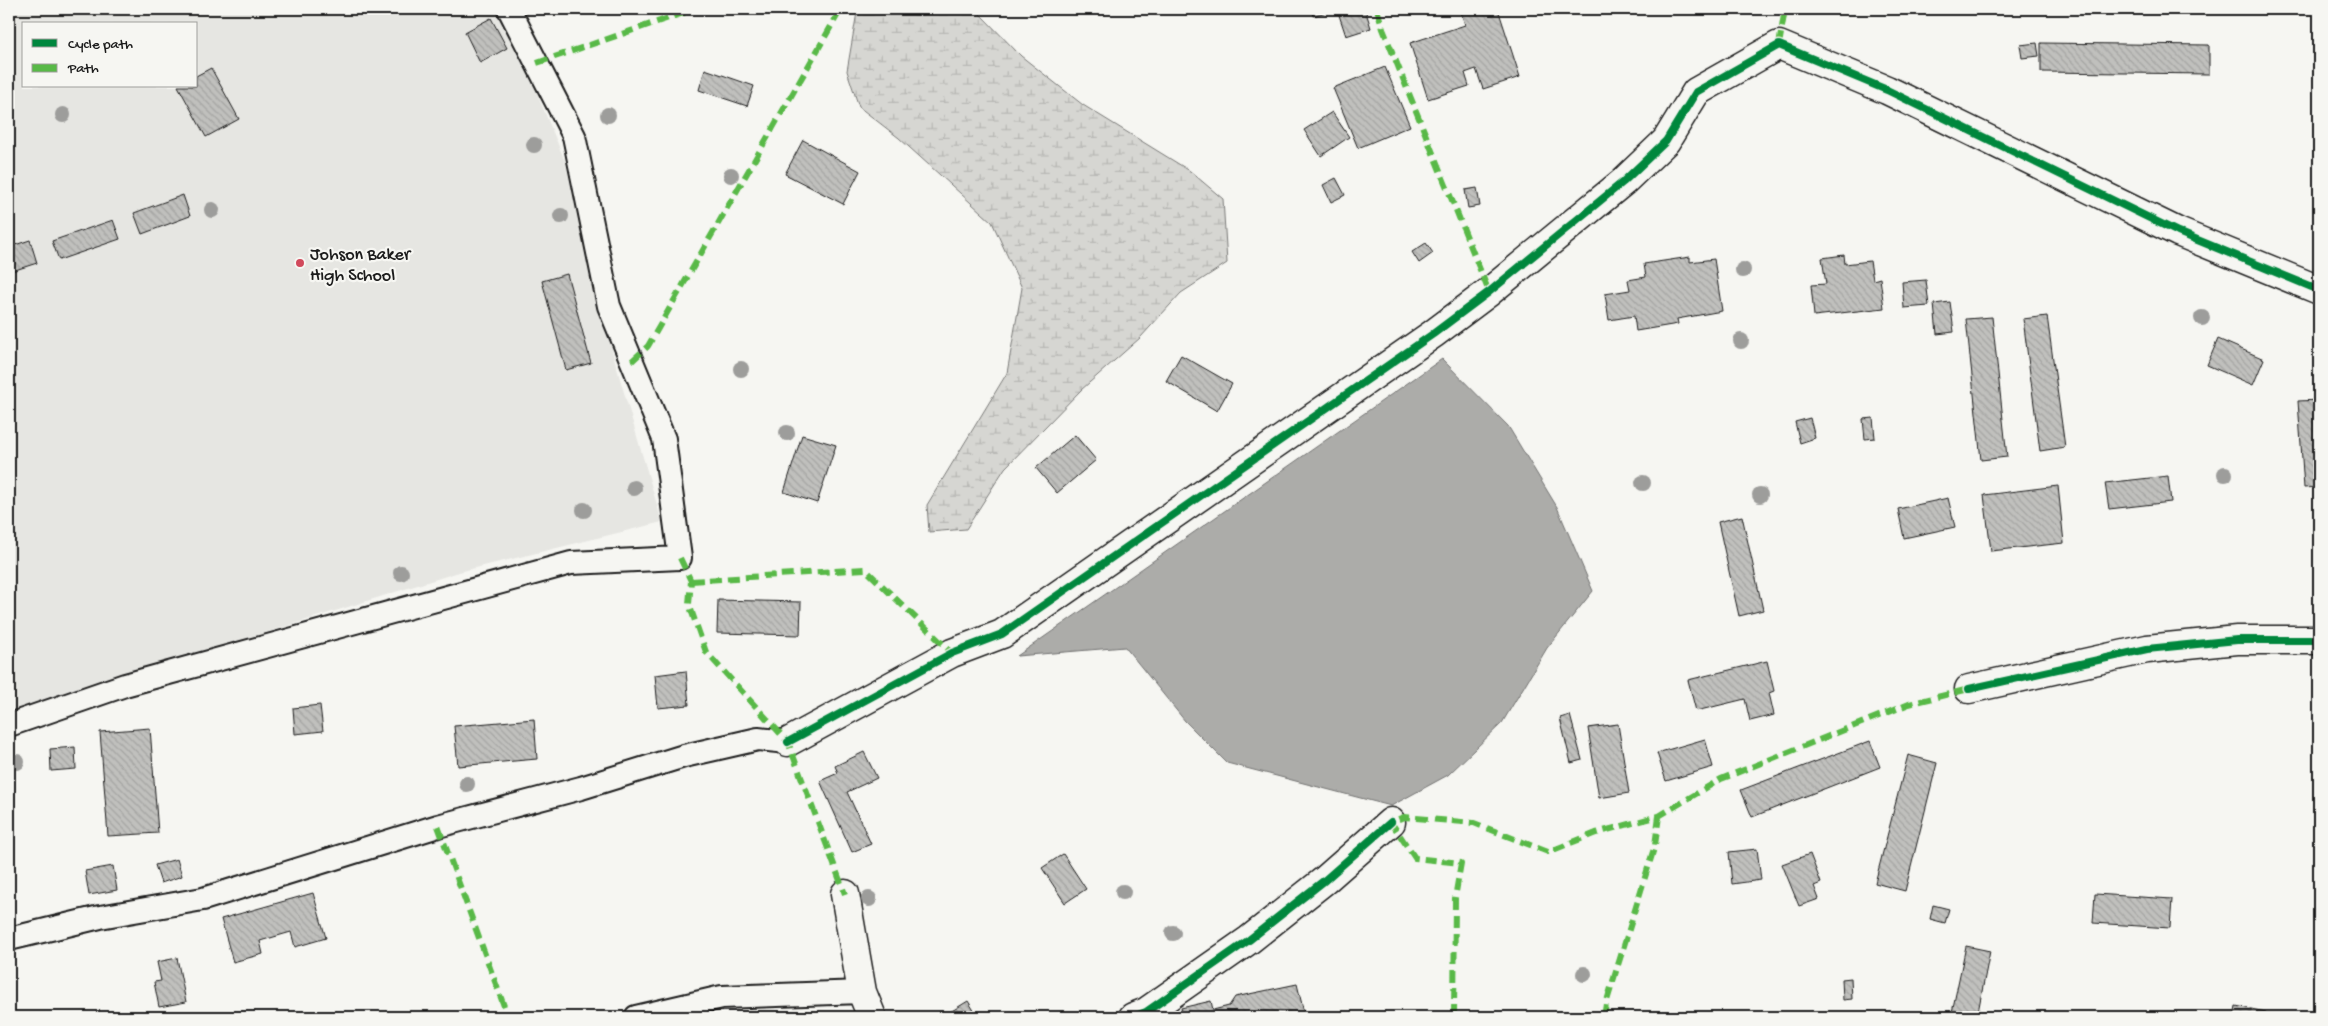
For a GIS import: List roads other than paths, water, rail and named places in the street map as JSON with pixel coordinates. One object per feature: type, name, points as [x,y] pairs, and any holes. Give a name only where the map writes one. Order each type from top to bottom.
[{"type":"street","points":[[788,742],[952,653],[1002,634],[1433,334],[1490,292],[1623,182],[1666,141],[1696,92],[1779,45],[1887,90],[2178,232],[2319,290]]},
{"type":"street","points":[[1969,689],[2147,649],[2237,640],[2319,640]]},
{"type":"street","points":[[1143,1016],[1249,940],[1326,880],[1391,822]]},
{"type":"street","points":[[845,894],[862,992],[872,1017]]},
{"type":"lane","points":[[9,725],[125,685],[571,563],[680,558],[664,439],[609,306],[574,136],[509,9]]},
{"type":"lane","points":[[9,939],[100,917],[203,899],[438,826],[581,788],[684,756],[758,739],[788,742]]},
{"type":"lane","points":[[636,1017],[722,997],[862,992]]},
{"type":"place","name":"Johson Baker High School","points":[[300,263]]}]
